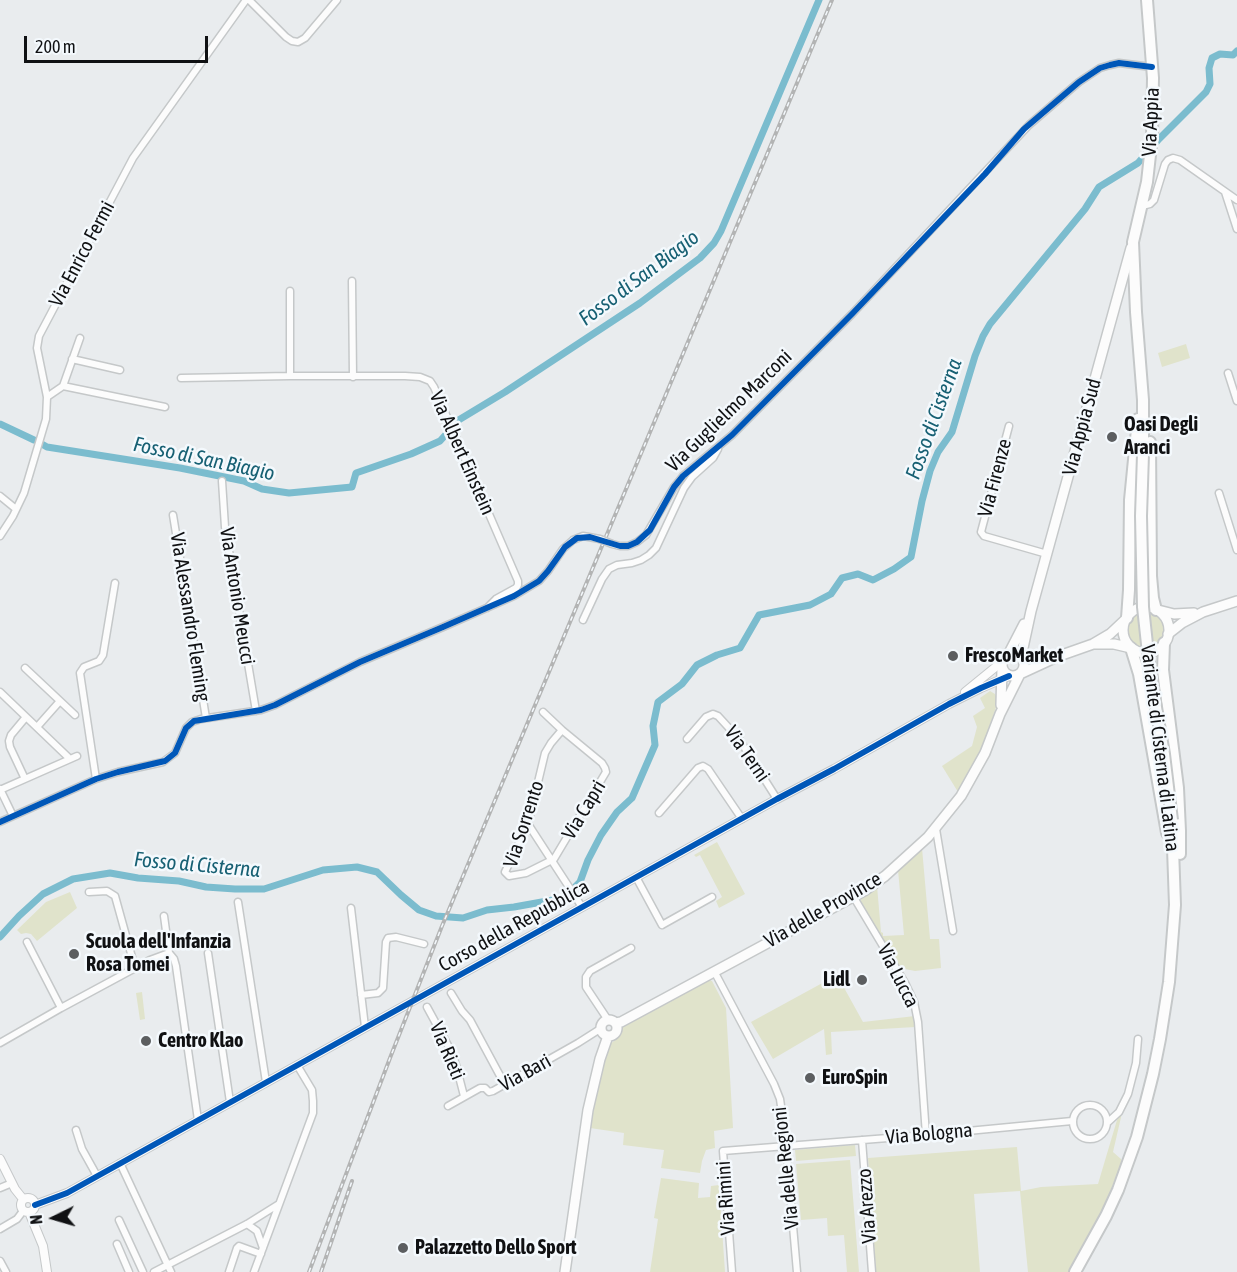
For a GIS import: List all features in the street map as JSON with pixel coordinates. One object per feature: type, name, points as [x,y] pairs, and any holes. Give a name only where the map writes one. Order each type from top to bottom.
[{"type":"main road","name":"Via Appia","points":[[1133,242],[1148,174],[1151,143],[1153,106],[1148,0]]},
{"type":"main road","name":"Variante di Cisterna di Latina","points":[[1075,1272],[1118,1190],[1145,1107],[1164,1017],[1175,906],[1172,820],[1150,672],[1143,607],[1141,522],[1144,412],[1133,242]]},
{"type":"main road","name":"Via Appia Sud","points":[[1022,659],[1031,611],[1133,242]]},
{"type":"main road","points":[[1141,362],[1149,423],[1151,576],[1156,610],[1161,613],[1167,623],[1162,670],[1176,773],[1180,825],[1180,859],[1175,906]]},
{"type":"main road","points":[[1141,362],[1130,500],[1129,590],[1123,630],[1139,674],[1162,801],[1175,906]]},
{"type":"main road","points":[[1093,644],[1114,644],[1149,653],[1155,651],[1178,625],[1203,612],[1237,601]]},
{"type":"main road","points":[[1059,656],[1022,659],[1015,654],[1004,661],[1006,678],[1017,676],[1059,656],[1093,644],[1110,634],[1130,613],[1140,608],[1151,608],[1178,615],[1203,612]]},
{"type":"main road","name":"Via Appia Sud","points":[[1004,661],[1031,611]]},
{"type":"main road","points":[[1020,674],[1024,668],[1022,659]]},
{"type":"main road","name":"Via delle Province","points":[[612,1022],[621,1022],[871,886],[893,870],[936,829],[956,804],[989,745],[1000,714],[1020,674]]},
{"type":"main road","name":"Via delle Province","points":[[1000,714],[1006,678]]},
{"type":"main road","points":[[603,1022],[612,1022],[616,1031],[613,1035],[604,1035],[600,1029],[603,1022]]},
{"type":"main road","points":[[565,1272],[589,1102],[608,1036]]},
{"type":"street","name":"Via Enrico Fermi","points":[[0,536],[28,482],[45,422],[47,397],[37,341],[133,158],[247,0],[286,37],[296,42],[305,38],[337,0]]},
{"type":"street","name":"Via Guglielmo Marconi","points":[[0,822],[96,779],[165,761],[177,751],[189,724],[197,720],[256,711],[275,705],[360,662],[514,596],[537,582],[573,540],[587,536],[620,546],[628,546],[644,537],[678,481],[732,435],[852,314],[1029,125],[1079,82],[1100,68],[1119,63],[1152,67]]},
{"type":"street","points":[[1142,206],[1154,200],[1164,166],[1171,158],[1180,160],[1237,200]]},
{"type":"street","points":[[1225,192],[1237,229]]},
{"type":"street","points":[[352,281],[352,376]]},
{"type":"street","points":[[290,291],[290,376]]},
{"type":"street","points":[[47,397],[63,386],[80,338]]},
{"type":"street","points":[[72,359],[120,370]]},
{"type":"street","points":[[1228,373],[1237,400]]},
{"type":"street","name":"Via Albert Einstein","points":[[181,378],[416,376],[428,380],[433,386],[519,583],[516,588],[496,599],[486,609]]},
{"type":"street","points":[[63,386],[165,407]]},
{"type":"street","name":"Via Firenze","points":[[1009,426],[981,532],[986,536],[1047,554]]},
{"type":"street","points":[[583,620],[609,569],[641,560],[654,550],[684,488],[692,477],[713,458],[719,446]]},
{"type":"street","name":"Via Antonio Meucci","points":[[222,481],[225,527],[256,711]]},
{"type":"street","points":[[1219,493],[1237,550]]},
{"type":"street","points":[[0,496],[16,509]]},
{"type":"street","name":"Via Alessandro Fleming","points":[[173,515],[207,718]]},
{"type":"street","points":[[96,779],[80,673],[84,667],[99,661],[103,655],[115,584]]},
{"type":"street","name":"Corso della Repubblica","points":[[949,704],[1004,661]]},
{"type":"street","points":[[25,668],[75,715]]},
{"type":"street","name":"Corso della Repubblica","points":[[35,1205],[62,1195],[97,1176],[777,799],[834,770],[949,704],[1006,678]]},
{"type":"street","points":[[981,688],[992,689],[1002,695]]},
{"type":"street","points":[[0,693],[73,758],[0,789],[13,816]]},
{"type":"street","points":[[37,727],[60,701]]},
{"type":"street","name":"Via Capri","points":[[543,712],[602,763],[606,772],[552,861]]},
{"type":"street","name":"Via Terni","points":[[687,739],[706,717],[713,714],[718,716],[741,742],[777,799]]},
{"type":"street","points":[[25,779],[9,741],[10,735],[26,717]]},
{"type":"street","name":"Via Sorrento","points":[[552,861],[512,877],[505,873],[528,824],[544,756],[562,730]]},
{"type":"street","points":[[659,813],[698,768],[703,766],[708,769],[742,819]]},
{"type":"street","points":[[528,824],[582,907]]},
{"type":"street","points":[[936,829],[952,932]]},
{"type":"street","points":[[636,877],[662,925],[712,897]]},
{"type":"street","points":[[89,892],[107,891],[115,896],[135,968]]},
{"type":"street","name":"Via Lucca","points":[[853,896],[905,982],[914,1002],[918,1022],[926,1135]]},
{"type":"street","points":[[238,902],[266,1082]]},
{"type":"street","points":[[351,908],[365,1027]]},
{"type":"street","points":[[164,916],[169,953],[175,964],[198,1120]]},
{"type":"street","points":[[361,995],[378,993],[382,989],[388,938],[394,936],[424,944]]},
{"type":"street","points":[[27,942],[61,1008]]},
{"type":"street","points":[[612,1022],[586,987],[586,977],[590,971],[631,948]]},
{"type":"street","points":[[0,1043],[135,968],[169,953]]},
{"type":"street","points":[[208,953],[230,1102]]},
{"type":"street","name":"Via delle Regioni","points":[[714,971],[774,1083],[783,1114],[797,1272]]},
{"type":"street","points":[[451,993],[470,1020],[505,1085]]},
{"type":"street","name":"Via Rieti","points":[[427,1007],[451,1051],[464,1096]]},
{"type":"street","name":"Via Bari","points":[[448,1106],[482,1087],[490,1092],[505,1085],[600,1029]]},
{"type":"street","points":[[1107,1123],[1104,1111],[1093,1104],[1081,1106],[1072,1121],[1076,1132],[1086,1139],[1102,1134],[1107,1123],[1119,1112],[1128,1094],[1136,1063],[1138,1039]]},
{"type":"street","points":[[255,1272],[313,1111],[312,1090],[297,1065]]},
{"type":"street","name":"Via Bologna","points":[[786,1146],[1072,1121]]},
{"type":"street","points":[[76,1130],[84,1153],[97,1176]]},
{"type":"street","name":"Via Arezzo","points":[[862,1140],[872,1272]]},
{"type":"street","name":"Via Rimini","points":[[732,1272],[723,1151],[786,1146]]},
{"type":"street","points":[[0,1159],[17,1192],[24,1199]]},
{"type":"street","points":[[120,1163],[170,1269]]},
{"type":"street","points":[[0,1188],[12,1183]]},
{"type":"street","points":[[0,1229],[26,1211],[34,1209],[35,1205],[30,1198],[24,1199]]},
{"type":"street","points":[[24,1199],[21,1205],[43,1246],[47,1272]]},
{"type":"street","points":[[154,1272],[170,1269],[280,1204]]},
{"type":"street","points":[[119,1220],[143,1272]]},
{"type":"street","points":[[247,1224],[257,1231],[262,1251]]},
{"type":"street","points":[[117,1244],[129,1272]]},
{"type":"street","points":[[229,1272],[239,1246],[262,1251]]},
{"type":"street","points":[[0,1261],[6,1272]]},
{"type":"green space","points":[[1186,344],[1190,358],[1162,367],[1158,353]]},
{"type":"green space","points":[[1146,612],[1159,618],[1165,631],[1159,644],[1146,650],[1133,644],[1127,631],[1133,618]]},
{"type":"green space","points":[[990,691],[995,694],[998,702],[978,758],[958,792],[942,766],[972,746],[977,727],[973,716],[985,708],[980,698]]},
{"type":"green space","points":[[717,842],[745,894],[719,908],[716,901],[722,897],[700,855],[696,857],[694,855]]},
{"type":"green space","points":[[922,848],[930,939],[939,939],[941,968],[915,971],[900,968],[861,903],[861,899],[877,886],[883,936],[904,935],[898,870]]},
{"type":"green space","points":[[70,892],[77,908],[37,941],[31,934],[21,934],[17,930],[46,902]]},
{"type":"green space","points":[[837,975],[863,1022],[915,1016],[915,1027],[831,1032],[832,1054],[826,1055],[824,1029],[773,1059],[751,1022]]},
{"type":"green space","points":[[709,980],[712,981],[726,1008],[733,1128],[714,1131],[715,1148],[706,1150],[700,1173],[661,1168],[664,1150],[623,1145],[624,1133],[590,1128],[598,1080],[609,1045],[619,1037],[626,1023]]},
{"type":"green space","points":[[142,992],[145,1019],[140,1020],[136,993]]},
{"type":"green space","points":[[1122,1113],[1113,1152],[1121,1159],[1121,1166],[1092,1233],[1070,1272],[1028,1272],[1020,1191],[974,1194],[980,1272],[876,1272],[868,1158],[1017,1147],[1021,1191],[1041,1187],[1098,1184],[1117,1120]]},
{"type":"green space","points":[[855,1145],[856,1156],[796,1161],[795,1150]]},
{"type":"green space","points":[[850,1160],[859,1272],[847,1272],[844,1235],[828,1236],[827,1218],[801,1220],[796,1164]]},
{"type":"green space","points":[[661,1178],[699,1183],[698,1198],[710,1197],[711,1186],[719,1185],[725,1272],[650,1272],[658,1219],[654,1218]]},
{"type":"waterway","name":"Fosso di San Biagio","points":[[453,426],[457,421],[640,303],[700,258],[714,243],[819,0]]},
{"type":"waterway","name":"Fosso di Cisterna","points":[[0,937],[43,894],[73,879],[110,873],[179,881],[206,887],[264,889],[323,870],[357,867],[377,872],[419,910],[436,916],[463,918],[487,910],[564,898],[580,882],[601,835],[617,812],[632,798],[655,745],[653,726],[658,702],[682,684],[697,665],[717,655],[740,648],[759,615],[810,605],[831,594],[842,578],[858,574],[873,580],[911,557],[930,471],[938,452],[952,432],[975,356],[990,324],[1085,209],[1099,187],[1138,163],[1206,92],[1210,84],[1209,68],[1212,58],[1220,54],[1233,55],[1237,51]]},
{"type":"waterway","name":"Fosso di San Biagio","points":[[0,424],[34,440]]},
{"type":"waterway","name":"Fosso di San Biagio","points":[[40,443],[47,447],[180,468],[244,481],[262,489],[289,493],[352,487],[356,473],[411,454],[440,441],[449,431]]},
{"type":"railway","points":[[309,1272],[442,926],[832,0]]},
{"type":"railway","points":[[321,1272],[352,1181]]},
{"type":"cycle path","points":[[0,822],[96,779],[165,761],[175,753],[186,728],[194,721],[261,710],[275,705],[360,662],[514,596],[539,581],[565,547],[577,538],[590,537],[620,546],[628,546],[637,542],[650,530],[674,487],[683,476],[732,435],[852,314],[985,174],[1024,129],[1079,82],[1100,68],[1119,63],[1152,67]]},
{"type":"cycle path","points":[[35,1205],[67,1193],[949,704],[1009,676]]},
{"type":"place","name":"Oasi Degli Aranci","points":[[1112,437]]},
{"type":"place","name":"FrescoMarket","points":[[953,656]]},
{"type":"place","name":"Scuola dell'Infanzia Rosa Tomei","points":[[74,954]]},
{"type":"place","name":"Lidl","points":[[862,980]]},
{"type":"place","name":"Centro Klao","points":[[146,1041]]},
{"type":"place","name":"EuroSpin","points":[[810,1078]]},
{"type":"place","name":"Palazzetto Dello Sport","points":[[403,1248]]}]
